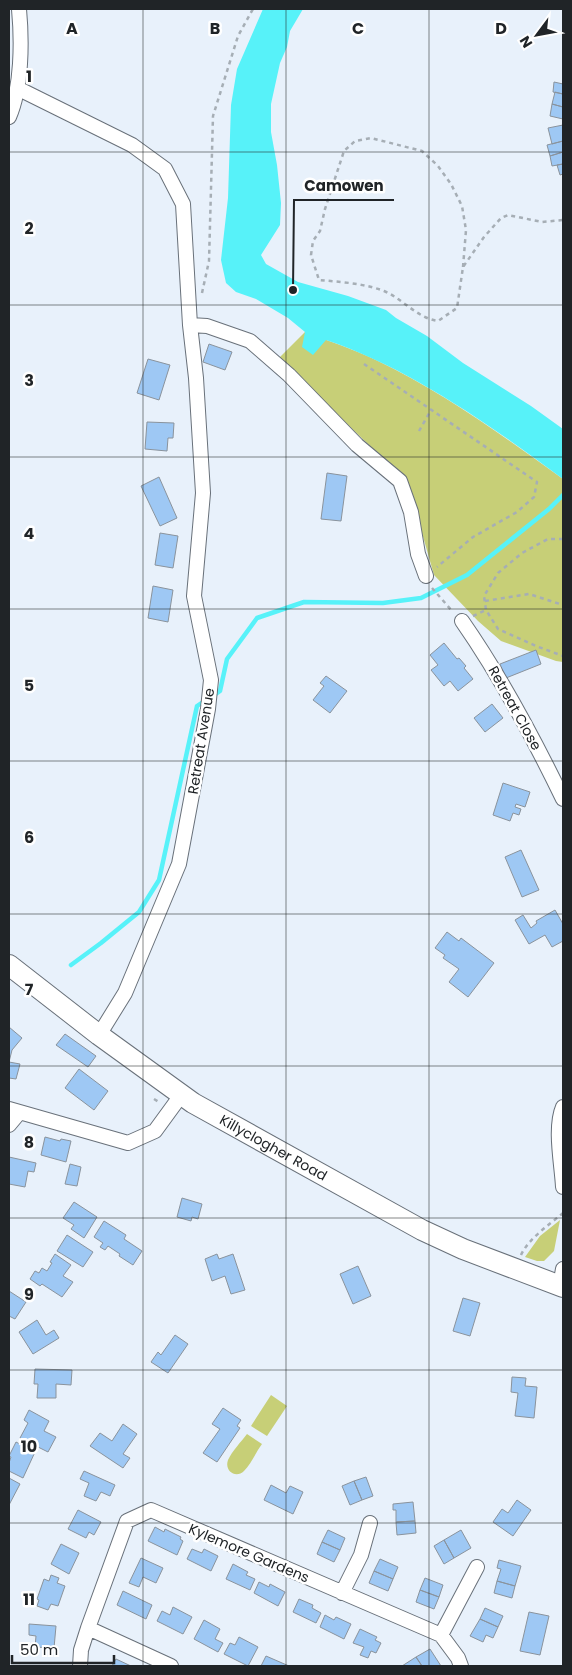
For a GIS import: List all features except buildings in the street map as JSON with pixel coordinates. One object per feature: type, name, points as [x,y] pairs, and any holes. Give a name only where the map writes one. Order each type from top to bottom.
[{"type":"highway","name":"Killyclogher Road","points":[[9,965],[99,1036],[202,1108],[422,1230],[463,1249],[562,1281]]},
{"type":"street","points":[[9,117],[15,102],[22,39],[19,9]]},
{"type":"street","name":"Retreat Avenue","points":[[16,88],[132,145],[165,169],[183,204],[203,493],[194,596],[211,680],[208,709],[179,864],[124,993],[99,1036]]},
{"type":"street","points":[[190,325],[207,326],[250,341],[289,375],[357,445],[400,482],[411,512],[418,554],[427,580]]},
{"type":"street","name":"Retreat Close","points":[[462,621],[495,670],[527,726],[563,799]]},
{"type":"street","points":[[9,1125],[14,1111],[128,1143],[155,1131],[182,1094]]},
{"type":"street","points":[[563,1108],[560,1115],[560,1137],[563,1187]]},
{"type":"street","name":"Kylemore Gardens","points":[[80,1666],[81,1650],[88,1628],[127,1521],[151,1510],[441,1635]]},
{"type":"street","points":[[342,1593],[361,1555],[370,1523]]},
{"type":"street","points":[[461,1666],[458,1658],[441,1635],[477,1567]]},
{"type":"street","points":[[88,1628],[171,1666]]},
{"type":"path","points":[[201,299],[209,261],[213,116],[238,36],[253,9]]},
{"type":"path","points":[[463,267],[466,230],[462,206],[451,184],[438,166],[422,151],[408,146],[371,138],[355,141],[344,152],[324,208],[320,231],[313,241],[311,255],[319,280],[367,286],[385,292],[427,319],[438,321],[457,308],[463,267],[484,237],[502,218],[508,215],[542,222],[563,220]]},
{"type":"path","points":[[364,364],[537,482],[534,497],[517,512],[473,537],[427,580],[442,599]]},
{"type":"path","points":[[419,430],[431,410]]},
{"type":"path","points":[[563,540],[548,539],[522,553],[498,573],[486,593],[485,601],[486,610],[498,629],[563,656]]},
{"type":"path","points":[[485,601],[529,594],[563,605]]},
{"type":"path","points":[[520,1257],[524,1249],[563,1213]]},
{"type":"green space","points":[[305,332],[367,356],[425,386],[472,415],[563,479],[563,662],[501,641],[478,621],[434,575],[414,505],[403,478],[279,358]]},
{"type":"green space","points":[[560,1220],[554,1251],[544,1261],[525,1257],[540,1236]]},
{"type":"green space","points":[[271,1395],[287,1406],[267,1436],[251,1426]]},
{"type":"green space","points":[[247,1434],[262,1444],[244,1471],[234,1474],[229,1470],[228,1460]]},
{"type":"water","points":[[263,9],[303,9],[290,31],[287,47],[280,63],[271,104],[271,132],[281,203],[280,225],[261,255],[266,264],[298,282],[348,296],[386,310],[563,429],[563,479],[479,419],[419,382],[388,366],[326,340],[313,355],[302,347],[305,332],[288,318],[256,299],[236,292],[226,283],[221,260],[228,198],[231,105],[237,69]]},
{"type":"waterway","points":[[213,696],[220,691],[227,659],[257,618],[304,602],[383,603],[421,598],[467,575],[549,509],[563,495]]},
{"type":"waterway","points":[[71,965],[139,912],[159,880],[197,706],[206,700]]},
{"type":"place","name":"Camowen","points":[[293,290]]}]
